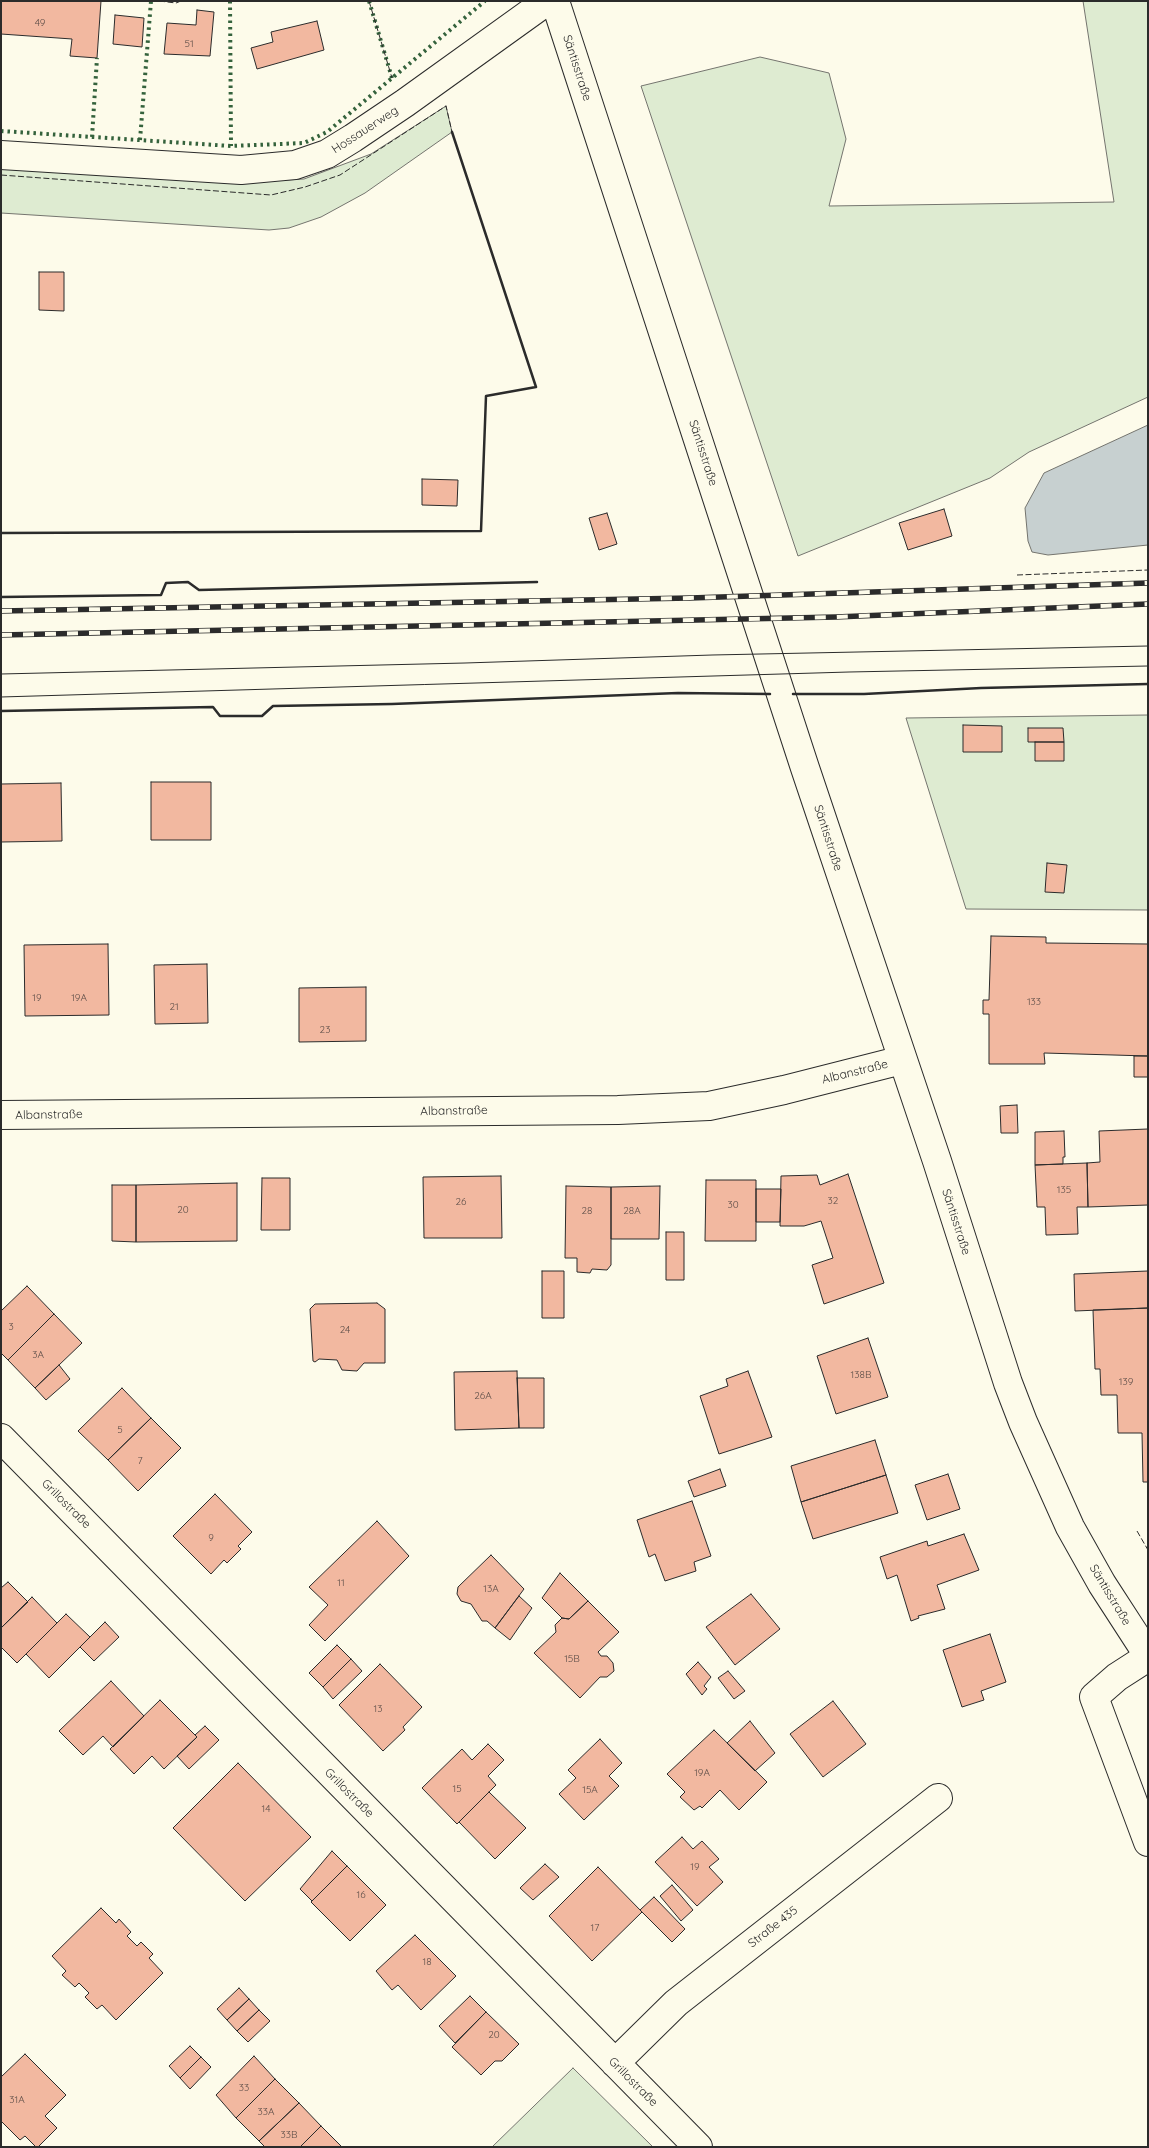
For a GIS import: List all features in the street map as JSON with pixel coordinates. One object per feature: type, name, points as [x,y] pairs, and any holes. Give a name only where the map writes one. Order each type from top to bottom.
[{"type":"street","name":"Hossauerweg","points":[[1,155],[241,170],[295,165],[327,154],[390,113],[547,1]]},
{"type":"street","name":"Säntisstraße","points":[[555,1],[1008,1383],[1023,1422],[1070,1527],[1107,1592],[1148,1656],[1111,1682],[1094,1697],[1148,1842]]},
{"type":"street","name":"Albanstraße","points":[[1,1115],[581,1110],[709,1106],[784,1090],[902,1060]]},
{"type":"street","name":"Grillostraße","points":[[1,1438],[698,2147]]},
{"type":"street","name":"Straße 435","points":[[615,2063],[676,2003],[938,1798]]},
{"type":"green space","points":[[1083,1],[1148,1],[1148,397],[1029,452],[990,478],[798,556],[641,86],[760,57],[829,73],[846,139],[829,206],[1114,202]]},
{"type":"green space","points":[[446,106],[452,132],[365,193],[321,217],[289,228],[269,230],[1,213],[1,166],[247,182],[304,179],[371,154]]},
{"type":"green space","points":[[1148,715],[1148,910],[966,909],[906,718]]},
{"type":"green space","points":[[573,2068],[653,2147],[492,2147]]},
{"type":"shaded area","points":[[1148,425],[1148,545],[1048,555],[1032,552],[1028,541],[1025,508],[1044,473]]},
{"type":"building","points":[[1,1],[101,1],[97,58],[70,56],[72,39],[1,34]]},
{"type":"building","points":[[197,10],[214,12],[210,56],[164,54],[167,23],[196,25]]},
{"type":"building","points":[[115,15],[144,18],[142,47],[113,44]]},
{"type":"building","points":[[317,21],[324,50],[257,69],[251,48],[273,42],[271,32]]},
{"type":"building","points":[[39,272],[64,272],[64,311],[39,310]]},
{"type":"building","points":[[422,479],[458,480],[457,506],[422,505]]},
{"type":"building","points":[[944,509],[952,536],[908,550],[899,523]]},
{"type":"building","points":[[607,513],[617,544],[599,550],[589,518]]},
{"type":"building","points":[[963,725],[1002,726],[1002,752],[963,752]]},
{"type":"building","points":[[1028,728],[1063,728],[1064,742],[1028,742]]},
{"type":"building","points":[[1035,742],[1064,742],[1064,761],[1035,761]]},
{"type":"building","points":[[151,782],[211,782],[211,840],[151,840]]},
{"type":"building","points":[[61,783],[62,841],[1,842],[1,784]]},
{"type":"building","points":[[1047,863],[1067,865],[1064,893],[1045,892]]},
{"type":"building","points":[[991,936],[1046,937],[1046,943],[1148,944],[1148,1056],[1044,1053],[1045,1064],[989,1064],[989,1014],[983,1014],[983,1000],[989,1000]]},
{"type":"building","points":[[108,944],[109,1015],[25,1016],[24,945]]},
{"type":"building","points":[[207,964],[208,1023],[155,1024],[154,965]]},
{"type":"building","points":[[366,987],[366,1041],[299,1042],[299,988]]},
{"type":"building","points":[[1134,1056],[1148,1056],[1148,1077],[1134,1077]]},
{"type":"building","points":[[1017,1105],[1018,1133],[1001,1133],[1000,1106]]},
{"type":"building","points":[[1148,1129],[1148,1205],[1088,1207],[1087,1163],[1100,1162],[1099,1131]]},
{"type":"building","points":[[1064,1131],[1065,1157],[1063,1157],[1063,1164],[1035,1165],[1035,1132]]},
{"type":"building","points":[[1087,1163],[1088,1207],[1077,1207],[1078,1234],[1046,1235],[1045,1207],[1037,1207],[1035,1165]]},
{"type":"building","points":[[848,1174],[884,1283],[824,1304],[812,1265],[833,1258],[821,1221],[804,1226],[780,1226],[781,1176],[817,1175],[820,1185]]},
{"type":"building","points":[[501,1176],[502,1238],[424,1238],[423,1177]]},
{"type":"building","points":[[262,1178],[290,1178],[290,1230],[261,1230]]},
{"type":"building","points":[[706,1180],[756,1180],[756,1241],[705,1241]]},
{"type":"building","points":[[237,1183],[237,1241],[136,1242],[136,1185]]},
{"type":"building","points":[[112,1185],[136,1185],[136,1242],[112,1241]]},
{"type":"building","points":[[566,1186],[611,1187],[611,1265],[607,1270],[592,1269],[590,1273],[577,1272],[577,1258],[565,1258]]},
{"type":"building","points":[[660,1186],[659,1239],[611,1239],[611,1187]]},
{"type":"building","points":[[756,1189],[781,1189],[780,1222],[756,1222]]},
{"type":"building","points":[[666,1232],[684,1232],[684,1280],[666,1280]]},
{"type":"building","points":[[542,1271],[564,1271],[564,1318],[542,1318]]},
{"type":"building","points":[[1148,1271],[1148,1308],[1075,1311],[1074,1274]]},
{"type":"building","points":[[27,1286],[54,1314],[8,1360],[1,1353],[1,1311]]},
{"type":"building","points":[[377,1303],[385,1309],[385,1363],[364,1363],[357,1371],[342,1370],[337,1360],[319,1359],[315,1362],[313,1361],[310,1309],[315,1304]]},
{"type":"building","points":[[1148,1308],[1148,1482],[1143,1482],[1142,1433],[1118,1433],[1117,1395],[1101,1395],[1100,1369],[1095,1369],[1093,1310]]},
{"type":"building","points":[[54,1314],[82,1343],[35,1388],[8,1360]]},
{"type":"building","points":[[868,1338],[888,1397],[836,1414],[817,1356]]},
{"type":"building","points":[[59,1365],[70,1379],[46,1400],[35,1388]]},
{"type":"building","points":[[517,1371],[519,1428],[455,1430],[454,1372]]},
{"type":"building","points":[[748,1371],[772,1437],[719,1454],[700,1396],[728,1386],[726,1379]]},
{"type":"building","points":[[517,1378],[544,1378],[544,1428],[519,1428]]},
{"type":"building","points":[[122,1388],[151,1418],[108,1460],[78,1431]]},
{"type":"building","points":[[151,1418],[181,1448],[138,1491],[108,1460]]},
{"type":"building","points":[[875,1440],[886,1475],[801,1502],[791,1466]]},
{"type":"building","points":[[720,1469],[726,1486],[694,1497],[688,1481]]},
{"type":"building","points":[[948,1474],[960,1509],[927,1520],[915,1485]]},
{"type":"building","points":[[886,1475],[898,1513],[813,1539],[801,1502]]},
{"type":"building","points":[[215,1494],[252,1532],[238,1546],[241,1549],[227,1563],[224,1560],[211,1574],[173,1536]]},
{"type":"building","points":[[692,1501],[711,1556],[694,1562],[696,1571],[665,1581],[655,1554],[649,1557],[637,1520]]},
{"type":"building","points":[[377,1521],[409,1556],[325,1641],[309,1625],[328,1605],[309,1587]]},
{"type":"building","points":[[964,1534],[979,1570],[937,1585],[945,1609],[918,1616],[919,1618],[911,1621],[897,1575],[887,1579],[880,1557],[927,1541],[928,1546]]},
{"type":"building","points":[[491,1555],[524,1589],[495,1628],[487,1621],[482,1621],[471,1604],[461,1601],[457,1594],[458,1587]]},
{"type":"building","points":[[560,1573],[588,1601],[569,1619],[562,1618],[542,1598]]},
{"type":"building","points":[[8,1582],[28,1602],[1,1628],[1,1588]]},
{"type":"building","points":[[751,1594],[780,1629],[735,1665],[706,1627]]},
{"type":"building","points":[[519,1596],[532,1608],[510,1640],[495,1628]]},
{"type":"building","points":[[32,1597],[57,1623],[17,1663],[1,1647],[1,1628]]},
{"type":"building","points":[[588,1601],[619,1632],[598,1652],[601,1656],[607,1656],[613,1663],[614,1671],[607,1677],[600,1677],[580,1698],[534,1653],[556,1632],[555,1625],[562,1618],[569,1619]]},
{"type":"building","points":[[66,1614],[90,1637],[49,1678],[26,1654]]},
{"type":"building","points":[[105,1622],[119,1637],[94,1661],[80,1647]]},
{"type":"building","points":[[990,1634],[1006,1682],[981,1691],[984,1700],[962,1707],[943,1650]]},
{"type":"building","points":[[337,1645],[351,1659],[323,1687],[309,1673]]},
{"type":"building","points":[[351,1659],[362,1671],[333,1699],[323,1687]]},
{"type":"building","points":[[698,1662],[711,1677],[704,1686],[707,1689],[702,1695],[686,1674]]},
{"type":"building","points":[[380,1664],[422,1707],[403,1727],[405,1730],[383,1751],[339,1705]]},
{"type":"building","points":[[728,1671],[745,1691],[734,1699],[718,1678]]},
{"type":"building","points":[[111,1681],[144,1716],[113,1747],[103,1736],[83,1755],[59,1731]]},
{"type":"building","points":[[160,1700],[197,1737],[164,1769],[152,1756],[134,1774],[110,1749]]},
{"type":"building","points":[[833,1701],[866,1744],[823,1777],[790,1734]]},
{"type":"building","points":[[750,1721],[775,1753],[755,1771],[727,1743]]},
{"type":"building","points":[[205,1726],[219,1740],[189,1769],[177,1756],[197,1737],[195,1735]]},
{"type":"building","points":[[714,1730],[767,1782],[739,1810],[720,1790],[702,1808],[700,1806],[694,1810],[680,1797],[685,1792],[667,1774]]},
{"type":"building","points":[[600,1739],[622,1763],[609,1776],[619,1786],[584,1820],[559,1794],[576,1778],[568,1770]]},
{"type":"building","points":[[488,1744],[504,1760],[488,1776],[496,1785],[457,1824],[422,1788],[462,1749],[472,1760]]},
{"type":"building","points":[[238,1763],[311,1837],[245,1901],[173,1828]]},
{"type":"building","points":[[489,1792],[526,1828],[495,1859],[459,1822]]},
{"type":"building","points":[[682,1837],[693,1849],[702,1841],[719,1859],[709,1867],[723,1882],[697,1906],[655,1862]]},
{"type":"building","points":[[332,1851],[347,1866],[312,1901],[300,1889]]},
{"type":"building","points":[[545,1864],[559,1877],[533,1900],[520,1888]]},
{"type":"building","points":[[347,1866],[386,1905],[350,1941],[311,1902]]},
{"type":"building","points":[[598,1867],[642,1912],[592,1961],[549,1916]]},
{"type":"building","points":[[672,1885],[693,1910],[681,1921],[660,1896]]},
{"type":"building","points":[[654,1897],[685,1929],[672,1942],[640,1910]]},
{"type":"building","points":[[101,1908],[116,1923],[119,1919],[131,1932],[127,1936],[137,1946],[141,1942],[153,1954],[149,1958],[163,1973],[116,2020],[102,2005],[97,2009],[85,1997],[89,1993],[79,1983],[75,1987],[62,1975],[66,1971],[52,1956]]},
{"type":"building","points":[[415,1935],[456,1976],[421,2010],[398,1985],[392,1990],[376,1971]]},
{"type":"building","points":[[239,1988],[249,1999],[227,2020],[217,2009]]},
{"type":"building","points":[[470,1996],[486,2012],[455,2043],[439,2026]]},
{"type":"building","points":[[249,1999],[259,2010],[237,2031],[227,2020]]},
{"type":"building","points":[[259,2010],[270,2021],[248,2042],[237,2031]]},
{"type":"building","points":[[486,2012],[519,2044],[502,2061],[495,2061],[481,2075],[452,2047]]},
{"type":"building","points":[[190,2046],[201,2057],[180,2078],[169,2066]]},
{"type":"building","points":[[25,2054],[66,2095],[45,2116],[57,2128],[38,2147],[25,2136],[20,2140],[1,2121],[1,2077]]},
{"type":"building","points":[[254,2056],[275,2079],[236,2118],[216,2095]]},
{"type":"building","points":[[201,2057],[211,2067],[190,2089],[180,2078]]},
{"type":"building","points":[[275,2079],[299,2103],[259,2141],[236,2118]]},
{"type":"building","points":[[299,2103],[321,2126],[300,2147],[265,2147],[259,2141]]},
{"type":"building","points":[[321,2126],[342,2147],[300,2147]]},
{"type":"tram line","points":[[1,674],[712,655],[1148,646]]},
{"type":"tram line","points":[[1,697],[849,672],[1148,666]]},
{"type":"railway","points":[[1,611],[690,598],[1148,583]]},
{"type":"railway","points":[[1,635],[836,617],[1148,604]]},
{"type":"hedge","points":[[140,140],[151,1]]},
{"type":"hedge","points":[[230,1],[231,146]]},
{"type":"hedge","points":[[369,1],[392,78]]},
{"type":"hedge","points":[[1,131],[231,146],[304,143],[327,132],[485,1]]},
{"type":"hedge","points":[[92,137],[97,58]]},
{"type":"fence","points":[[159,1],[176,3],[181,1]]},
{"type":"fence","points":[[369,1],[392,78]]},
{"type":"fence","points":[[1,175],[271,195],[305,187],[340,175],[446,106],[452,132]]},
{"type":"fence","points":[[1017,575],[1148,570]]},
{"type":"fence","points":[[1137,1531],[1148,1550]]},
{"type":"wall","points":[[1,533],[481,531],[486,396],[536,387],[452,132]]},
{"type":"wall","points":[[1,597],[161,595],[166,583],[188,582],[199,590],[537,582]]},
{"type":"wall","points":[[793,694],[864,694],[981,688],[1148,684]]},
{"type":"wall","points":[[1,711],[213,707],[220,716],[262,716],[273,706],[392,704],[678,693],[770,694]]}]
